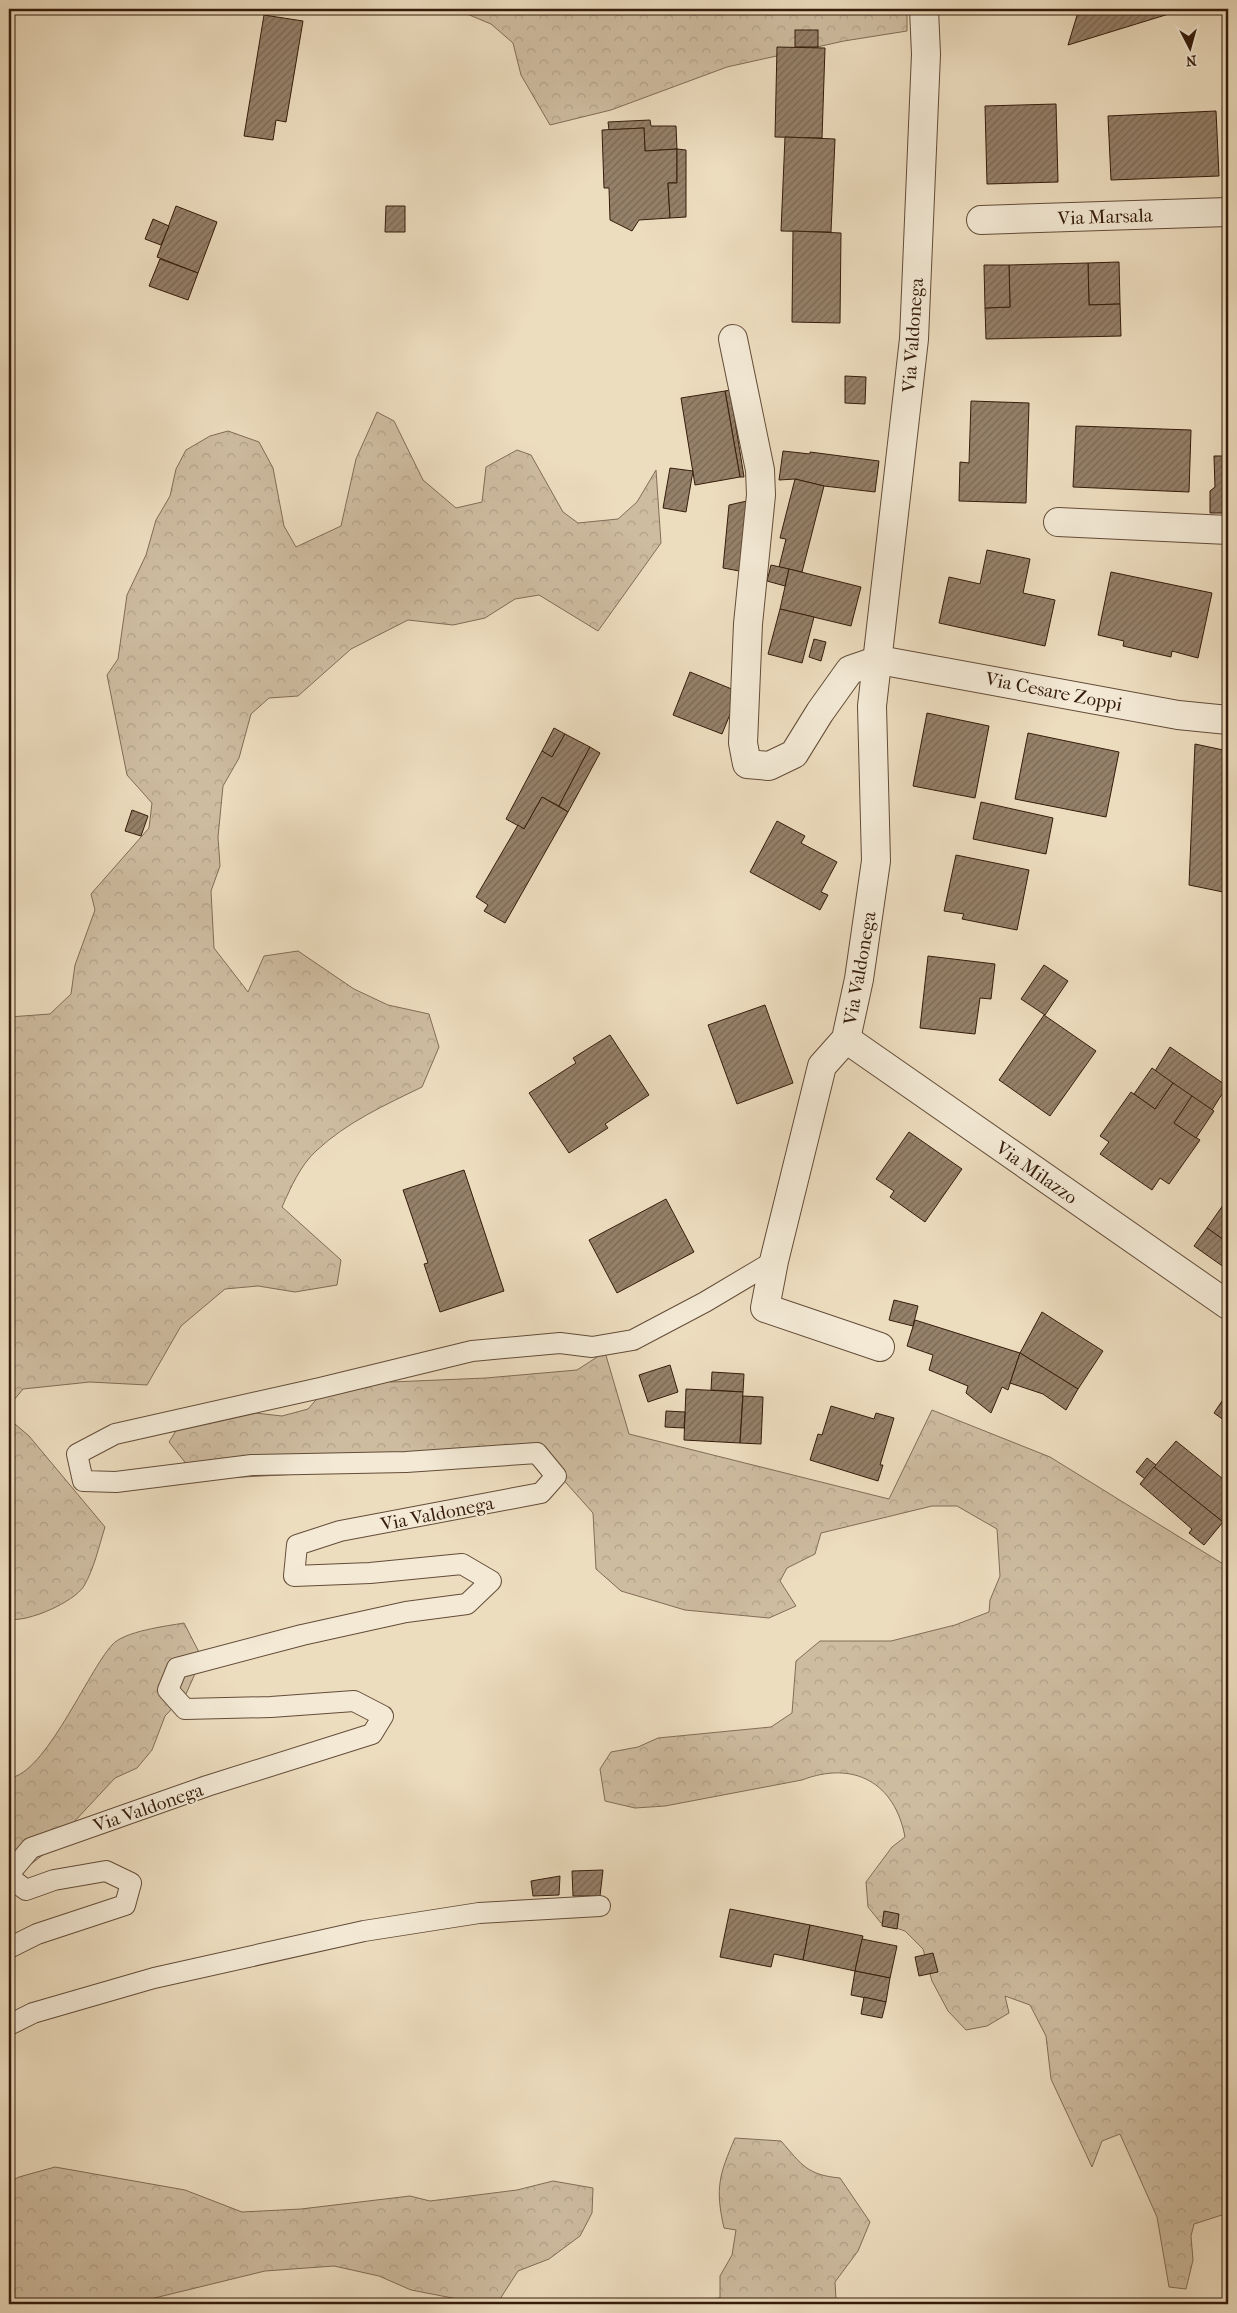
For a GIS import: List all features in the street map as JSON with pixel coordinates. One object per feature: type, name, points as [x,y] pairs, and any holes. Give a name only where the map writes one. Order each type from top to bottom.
[{"type":"street","name":"Via Valdonega","points":[[880,1347],[765,1308],[774,1262],[822,1066],[846,1039],[859,978],[876,861],[872,706],[879,660],[914,339],[926,54],[924,9]]},
{"type":"street","name":"Via Marsala","points":[[981,220],[1228,212]]},
{"type":"street","points":[[733,339],[760,470],[761,495],[748,624],[743,743],[748,764],[769,766],[794,754],[820,712],[850,670],[879,660]]},
{"type":"street","points":[[1058,522],[1228,530]]},
{"type":"street","name":"Via Cesare Zoppi","points":[[879,660],[1178,715],[1228,720]]},
{"type":"street","name":"Via Milazzo","points":[[846,1039],[1228,1305]]},
{"type":"lane","name":"Via Valdonega","points":[[9,1948],[37,1934],[125,1905],[131,1883],[106,1871],[54,1880],[26,1890],[9,1875],[31,1848],[206,1786],[372,1734],[383,1716],[354,1701],[272,1707],[184,1709],[168,1690],[177,1668],[217,1656],[406,1612],[467,1604],[491,1581],[462,1564],[294,1576],[297,1545],[340,1531],[541,1493],[556,1476],[537,1453],[406,1462],[252,1465],[116,1482],[84,1481],[77,1454],[115,1434],[320,1388],[472,1351],[560,1342],[592,1347],[633,1340],[774,1262]]},
{"type":"lane","points":[[9,2024],[32,2013],[154,1978],[364,1931],[479,1913],[600,1906]]},
{"type":"green space","points":[[455,9],[907,9],[907,31],[844,41],[727,67],[611,110],[550,125],[521,75],[513,43],[491,24]]},
{"type":"green space","points":[[377,412],[394,421],[423,480],[456,508],[482,502],[486,467],[517,450],[531,455],[563,512],[578,523],[618,519],[637,502],[656,470],[661,543],[598,631],[539,595],[515,599],[485,618],[453,625],[408,620],[351,649],[298,696],[269,698],[251,714],[239,758],[223,786],[218,837],[220,866],[211,891],[214,948],[248,992],[264,956],[298,951],[354,989],[388,1005],[429,1014],[439,1047],[422,1087],[353,1123],[316,1151],[296,1177],[282,1207],[341,1260],[337,1285],[295,1292],[258,1286],[225,1289],[181,1326],[147,1385],[90,1382],[23,1389],[9,1406],[9,1017],[50,1014],[71,994],[75,965],[95,910],[91,894],[149,828],[152,803],[127,775],[107,675],[118,659],[127,595],[146,555],[156,520],[170,496],[176,469],[186,450],[210,436],[228,431],[259,442],[273,468],[284,526],[296,547],[341,526],[356,459]]},
{"type":"green space","points":[[605,1352],[629,1434],[889,1499],[932,1410],[1050,1457],[1228,1567],[1228,2213],[1194,2224],[1191,2236],[1193,2260],[1186,2289],[1169,2287],[1157,2217],[1120,2134],[1102,2141],[1092,2167],[1051,2079],[1046,2036],[1030,2005],[1005,1996],[1009,2013],[987,2026],[966,2030],[948,2011],[932,1981],[923,1949],[905,1931],[881,1923],[868,1907],[866,1882],[892,1847],[905,1837],[900,1818],[892,1802],[882,1790],[869,1781],[855,1775],[839,1773],[821,1774],[802,1780],[665,1806],[635,1808],[605,1801],[600,1769],[611,1752],[638,1747],[658,1738],[771,1727],[792,1713],[796,1661],[820,1641],[891,1641],[955,1625],[989,1612],[990,1600],[1000,1576],[997,1529],[957,1506],[932,1506],[821,1533],[815,1554],[787,1568],[780,1581],[796,1606],[769,1618],[685,1610],[621,1591],[596,1569],[593,1513],[551,1466],[540,1461],[225,1478],[188,1466],[169,1442],[179,1426],[237,1411],[282,1416],[308,1409],[329,1385],[364,1374],[391,1382],[486,1378],[577,1370]]},
{"type":"green space","points":[[9,1419],[29,1436],[105,1527],[91,1572],[79,1592],[61,1605],[50,1610],[27,1618],[17,1619],[9,1619]]},
{"type":"green space","points":[[184,1623],[202,1658],[186,1694],[165,1716],[152,1750],[137,1768],[115,1778],[44,1854],[9,1881],[9,1778],[23,1772],[37,1760],[65,1720],[102,1658],[112,1645],[126,1636]]},
{"type":"green space","points":[[735,2138],[781,2141],[800,2162],[812,2171],[829,2177],[840,2178],[870,2222],[858,2251],[835,2282],[835,2304],[655,2304],[720,2298],[720,2276],[732,2255],[736,2230],[724,2228],[719,2192],[722,2172]]},
{"type":"green space","points":[[55,2167],[185,2190],[242,2212],[301,2209],[410,2196],[430,2201],[517,2190],[553,2181],[593,2188],[592,2213],[580,2236],[549,2259],[518,2271],[500,2299],[473,2302],[411,2290],[379,2276],[334,2266],[265,2271],[130,2304],[9,2304],[9,2182],[19,2177]]},
{"type":"building","points":[[1079,9],[1185,9],[1068,45]]},
{"type":"building","points":[[264,15],[303,21],[286,122],[276,120],[273,140],[244,136]]},
{"type":"building","points":[[795,30],[818,30],[818,47],[795,47]]},
{"type":"building","points":[[777,47],[825,48],[822,138],[775,137]]},
{"type":"building","points":[[1056,104],[1058,182],[987,184],[985,106]]},
{"type":"building","points":[[1216,111],[1219,176],[1111,180],[1108,116]]},
{"type":"building","points":[[650,120],[651,126],[676,126],[677,149],[645,151],[644,128],[609,130],[608,122]]},
{"type":"building","points":[[644,128],[645,151],[677,149],[677,183],[668,183],[670,218],[639,220],[632,231],[610,220],[609,188],[604,188],[602,130]]},
{"type":"building","points":[[785,137],[835,139],[831,232],[781,231]]},
{"type":"building","points":[[677,149],[686,150],[686,217],[670,218],[668,183],[677,183]]},
{"type":"building","points":[[176,206],[217,222],[198,273],[157,257]]},
{"type":"building","points":[[386,206],[405,206],[405,232],[385,232]]},
{"type":"building","points":[[153,219],[169,226],[161,245],[145,239]]},
{"type":"building","points":[[793,231],[841,233],[840,323],[792,322]]},
{"type":"building","points":[[160,259],[198,273],[188,300],[149,286]]},
{"type":"building","points":[[1119,262],[1120,304],[1089,305],[1088,263]]},
{"type":"building","points":[[1088,263],[1089,305],[1120,304],[1121,336],[986,339],[985,308],[1010,307],[1009,265]]},
{"type":"building","points":[[984,265],[1009,265],[1010,307],[985,308]]},
{"type":"building","points":[[845,376],[866,377],[865,404],[845,403]]},
{"type":"building","points":[[730,390],[744,477],[740,477],[725,391]]},
{"type":"building","points":[[725,391],[740,477],[695,485],[681,398]]},
{"type":"building","points":[[971,401],[1029,403],[1026,503],[959,501],[960,462],[969,463]]},
{"type":"building","points":[[1076,426],[1191,430],[1189,492],[1073,487]]},
{"type":"building","points":[[783,451],[810,454],[810,452],[879,461],[875,492],[824,486],[795,479],[779,480]]},
{"type":"building","points":[[1214,456],[1226,456],[1226,462],[1228,462],[1228,513],[1210,513],[1210,491],[1215,487]]},
{"type":"building","points":[[670,468],[693,471],[686,512],[663,508]]},
{"type":"building","points":[[795,479],[824,486],[802,572],[779,567],[786,539],[780,538]]},
{"type":"building","points":[[756,499],[750,573],[723,568],[729,505]]},
{"type":"building","points":[[987,550],[1030,559],[1023,593],[1055,600],[1045,646],[939,623],[949,577],[980,584]]},
{"type":"building","points":[[771,565],[789,569],[785,586],[767,581]]},
{"type":"building","points":[[789,569],[861,587],[851,626],[780,609]]},
{"type":"building","points":[[1111,572],[1212,593],[1198,658],[1172,651],[1171,657],[1123,646],[1124,641],[1098,635]]},
{"type":"building","points":[[780,609],[814,617],[802,663],[768,654]]},
{"type":"building","points":[[814,639],[826,642],[821,661],[809,657]]},
{"type":"building","points":[[690,672],[739,692],[722,734],[673,715]]},
{"type":"building","points":[[927,713],[989,726],[975,798],[913,786]]},
{"type":"building","points":[[554,728],[565,734],[552,757],[542,751]]},
{"type":"building","points":[[1028,733],[1119,752],[1106,817],[1015,799]]},
{"type":"building","points":[[565,734],[590,747],[559,806],[542,797],[524,829],[506,819],[542,751],[552,757]]},
{"type":"building","points":[[1195,744],[1228,751],[1228,893],[1189,885]]},
{"type":"building","points":[[590,747],[600,753],[568,812],[559,806]]},
{"type":"building","points":[[542,797],[568,812],[505,923],[484,911],[488,905],[476,897],[518,825],[524,829]]},
{"type":"building","points":[[981,802],[1053,818],[1046,854],[973,839]]},
{"type":"building","points":[[132,810],[148,816],[141,836],[125,831]]},
{"type":"building","points":[[777,821],[805,836],[801,843],[837,862],[821,892],[828,895],[820,910],[750,872]]},
{"type":"building","points":[[956,855],[1029,870],[1017,930],[962,919],[964,914],[944,911]]},
{"type":"building","points":[[928,956],[995,964],[991,999],[980,998],[975,1034],[920,1028]]},
{"type":"building","points":[[1044,965],[1068,981],[1045,1015],[1021,999]]},
{"type":"building","points":[[765,1005],[793,1083],[737,1104],[708,1025]]},
{"type":"building","points":[[1044,1015],[1096,1051],[1050,1116],[999,1080]]},
{"type":"building","points":[[610,1035],[649,1095],[605,1124],[608,1128],[569,1153],[529,1093],[576,1063],[573,1058]]},
{"type":"building","points":[[1170,1047],[1227,1086],[1212,1110],[1155,1071]]},
{"type":"building","points":[[1152,1068],[1173,1083],[1155,1109],[1134,1094]]},
{"type":"building","points":[[1173,1083],[1192,1096],[1174,1123],[1200,1140],[1169,1184],[1160,1178],[1152,1190],[1100,1154],[1109,1142],[1100,1136],[1131,1092],[1155,1109]]},
{"type":"building","points":[[1192,1096],[1214,1111],[1196,1138],[1174,1123]]},
{"type":"building","points":[[909,1132],[962,1169],[925,1222],[890,1197],[894,1191],[876,1179]]},
{"type":"building","points":[[464,1170],[504,1291],[440,1312],[424,1264],[428,1263],[403,1190]]},
{"type":"building","points":[[1228,1198],[1228,1243],[1207,1228]]},
{"type":"building","points":[[666,1199],[694,1252],[617,1293],[589,1240]]},
{"type":"building","points":[[1207,1228],[1228,1243],[1228,1270],[1194,1246]]},
{"type":"building","points":[[894,1300],[918,1306],[913,1326],[889,1320]]},
{"type":"building","points":[[1042,1312],[1103,1351],[1078,1389],[1020,1353]]},
{"type":"building","points":[[915,1320],[1020,1353],[1008,1390],[1002,1387],[991,1413],[966,1393],[968,1386],[929,1370],[933,1355],[907,1346]]},
{"type":"building","points":[[1020,1353],[1078,1389],[1066,1410],[1043,1394],[1010,1383]]},
{"type":"building","points":[[670,1365],[678,1392],[648,1402],[639,1375]]},
{"type":"building","points":[[712,1372],[744,1374],[743,1392],[711,1390]]},
{"type":"building","points":[[686,1389],[743,1392],[740,1443],[684,1440]]},
{"type":"building","points":[[1228,1392],[1228,1423],[1214,1413]]},
{"type":"building","points":[[743,1396],[763,1397],[761,1444],[740,1443]]},
{"type":"building","points":[[831,1406],[874,1419],[876,1413],[894,1418],[880,1465],[883,1465],[878,1481],[810,1460],[818,1434],[822,1435]]},
{"type":"building","points":[[666,1411],[685,1412],[684,1428],[665,1427]]},
{"type":"building","points":[[1176,1441],[1228,1483],[1228,1526],[1154,1467]]},
{"type":"building","points":[[1147,1458],[1156,1465],[1145,1479],[1136,1472]]},
{"type":"building","points":[[1154,1467],[1223,1522],[1204,1545],[1189,1533],[1192,1529],[1140,1484]]},
{"type":"building","points":[[603,1870],[600,1896],[573,1896],[572,1871]]},
{"type":"building","points":[[560,1876],[559,1895],[533,1896],[531,1881]]},
{"type":"building","points":[[730,1909],[810,1925],[803,1960],[774,1954],[771,1967],[720,1957]]},
{"type":"building","points":[[884,1911],[899,1914],[897,1929],[882,1926]]},
{"type":"building","points":[[810,1925],[863,1936],[855,1971],[803,1960]]},
{"type":"building","points":[[862,1939],[897,1946],[890,1978],[855,1971]]},
{"type":"building","points":[[933,1953],[938,1972],[919,1976],[915,1957]]},
{"type":"building","points":[[855,1971],[890,1978],[886,2002],[851,1995]]},
{"type":"building","points":[[864,1997],[886,2002],[882,2018],[861,2014]]}]
